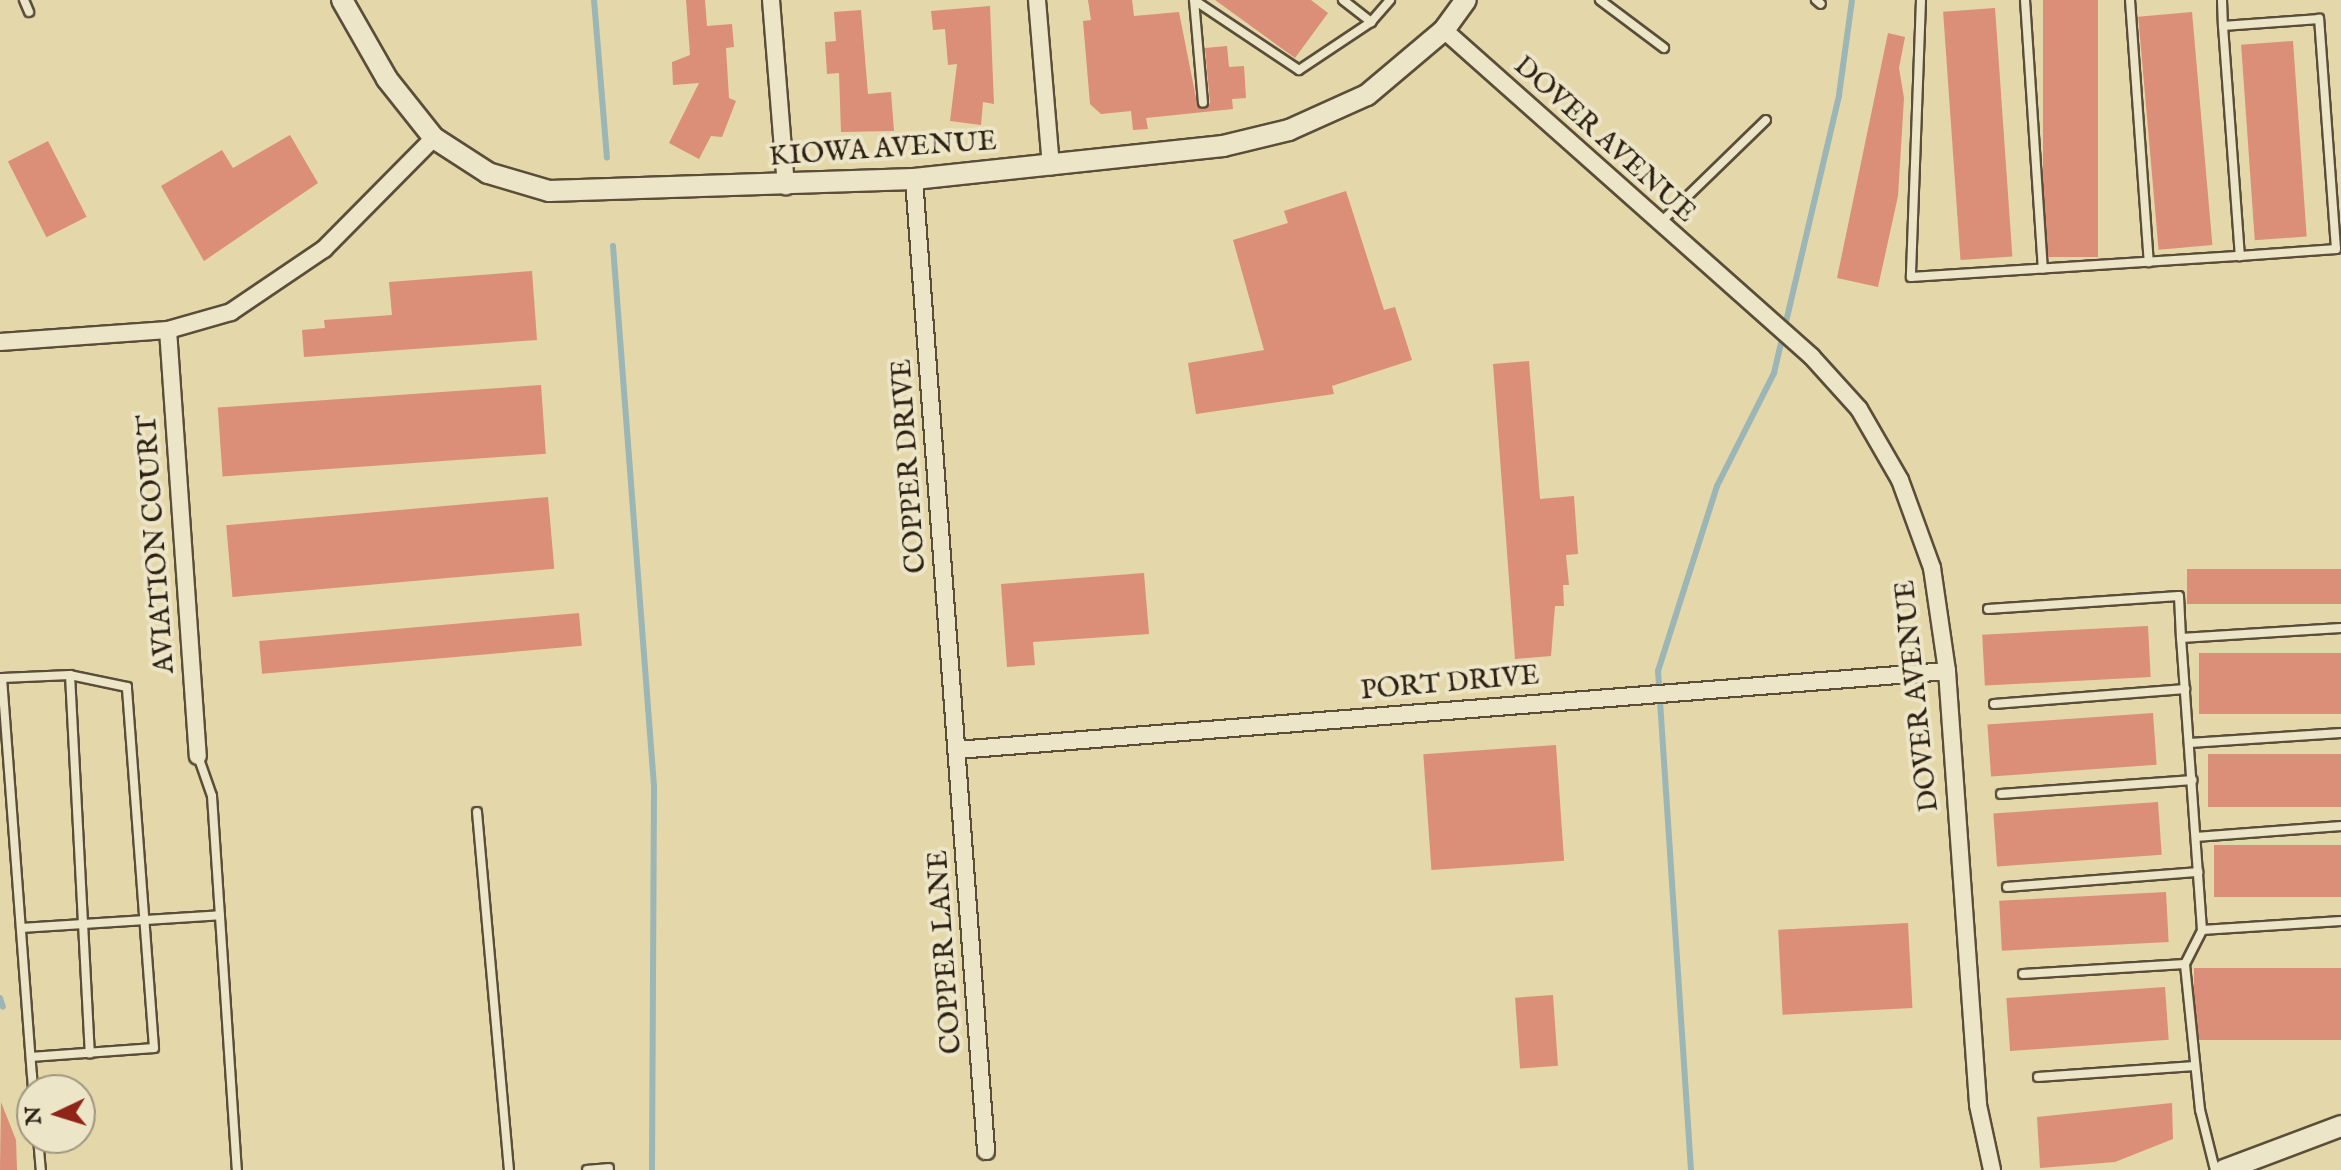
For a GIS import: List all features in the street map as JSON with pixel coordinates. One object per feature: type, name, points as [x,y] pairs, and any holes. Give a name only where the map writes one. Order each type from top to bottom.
[{"type":"street","name":"KIOWA AVENUE","points":[[342,0],[387,79],[434,138],[488,173],[549,191],[786,186],[914,179],[1158,156],[1289,130],[1367,95],[1444,30],[1466,0]]},
{"type":"street","points":[[771,0],[786,186]]},
{"type":"street","points":[[1037,0],[1051,166]]},
{"type":"street","name":"DOVER AVENUE","points":[[1444,30],[1659,225],[1812,357],[1859,409],[1900,480],[1932,568],[1947,671],[1978,1105],[1992,1170]]},
{"type":"street","points":[[0,342],[168,330],[231,312],[285,281],[434,138]]},
{"type":"street","name":"COPPER DRIVE","points":[[914,179],[957,750]]},
{"type":"street","name":"AVIATION COURT","points":[[168,330],[198,756]]},
{"type":"street","name":"PORT DRIVE","points":[[957,750],[1947,671]]},
{"type":"street","name":"COPPER LANE","points":[[957,750],[986,1151]]},
{"type":"street","points":[[2224,1170],[2341,1126]]},
{"type":"lane","points":[[24,0],[29,12]]},
{"type":"lane","points":[[1203,103],[1194,0],[1299,70],[1371,22],[1390,0]]},
{"type":"lane","points":[[1343,0],[1371,22]]},
{"type":"lane","points":[[1600,0],[1664,48]]},
{"type":"lane","points":[[1921,0],[1911,277],[2336,249],[2319,19],[2223,26]]},
{"type":"lane","points":[[2025,0],[2043,268]]},
{"type":"lane","points":[[2130,0],[2149,262]]},
{"type":"lane","points":[[2222,0],[2240,256]]},
{"type":"lane","points":[[1659,225],[1766,120]]},
{"type":"lane","points":[[1988,609],[2179,596],[2202,930],[2185,964],[2195,1066],[2215,1170]]},
{"type":"lane","points":[[2181,638],[2341,628]]},
{"type":"lane","points":[[70,675],[90,1053]]},
{"type":"lane","points":[[31,1057],[154,1048],[127,687],[70,675],[2,678],[32,1074]]},
{"type":"lane","points":[[1994,704],[2185,689]]},
{"type":"lane","points":[[2190,743],[2341,733]]},
{"type":"lane","points":[[198,756],[212,796],[237,1170]]},
{"type":"lane","points":[[2001,794],[2192,780]]},
{"type":"lane","points":[[477,812],[509,1170]]},
{"type":"lane","points":[[2196,837],[2341,826]]},
{"type":"lane","points":[[2007,887],[2198,872]]},
{"type":"lane","points":[[21,928],[220,915]]},
{"type":"lane","points":[[2202,930],[2341,921]]},
{"type":"lane","points":[[2023,974],[2185,964]]},
{"type":"lane","points":[[2038,1077],[2195,1066]]},
{"type":"lane","points":[[587,1170],[609,1168]]},
{"type":"building","points":[[686,0],[705,0],[707,26],[732,24],[734,47],[726,48],[729,98],[736,101],[722,137],[711,136],[699,159],[669,143],[699,83],[673,85],[672,62],[690,55]]},
{"type":"building","points":[[1088,0],[1132,0],[1134,16],[1179,12],[1198,108],[1210,103],[1205,48],[1227,46],[1229,67],[1244,66],[1246,98],[1232,99],[1233,109],[1146,118],[1148,129],[1133,130],[1131,111],[1101,114],[1090,104],[1083,21],[1091,20]]},
{"type":"building","points":[[1215,0],[1311,0],[1328,13],[1295,58]]},
{"type":"building","points":[[2043,0],[2098,0],[2098,257],[2043,257]]},
{"type":"building","points":[[990,6],[994,104],[983,102],[981,125],[950,121],[957,64],[948,65],[945,29],[933,30],[931,11]]},
{"type":"building","points":[[1995,8],[2012,256],[1960,260],[1943,12]]},
{"type":"building","points":[[861,10],[868,94],[891,92],[894,131],[841,132],[839,73],[827,74],[825,42],[836,41],[834,12]]},
{"type":"building","points":[[2192,12],[2212,245],[2159,250],[2138,17]]},
{"type":"building","points":[[1888,33],[1905,37],[1899,68],[1904,98],[1898,196],[1878,287],[1837,278]]},
{"type":"building","points":[[2293,41],[2307,237],[2255,240],[2241,45]]},
{"type":"building","points":[[290,135],[318,183],[204,261],[161,186],[222,150],[233,168]]},
{"type":"building","points":[[48,141],[87,217],[46,237],[8,161]]},
{"type":"building","points":[[1346,191],[1384,310],[1395,307],[1412,360],[1332,386],[1334,394],[1196,414],[1188,363],[1264,350],[1233,240],[1288,223],[1284,211]]},
{"type":"building","points":[[532,271],[537,340],[304,357],[302,330],[325,328],[324,320],[392,315],[389,282]]},
{"type":"building","points":[[1529,361],[1540,499],[1574,496],[1578,554],[1566,555],[1569,585],[1563,585],[1564,606],[1555,606],[1551,656],[1515,659],[1493,364]]},
{"type":"building","points":[[541,385],[546,454],[223,476],[218,408]]},
{"type":"building","points":[[548,497],[554,569],[233,597],[226,525]]},
{"type":"building","points":[[2187,569],[2341,569],[2341,604],[2187,604]]},
{"type":"building","points":[[1144,573],[1149,634],[1033,642],[1035,665],[1007,667],[1001,584]]},
{"type":"building","points":[[579,613],[582,646],[262,674],[259,641]]},
{"type":"building","points":[[2148,626],[2151,677],[1985,686],[1982,635]]},
{"type":"building","points":[[2199,653],[2341,653],[2341,714],[2199,714]]},
{"type":"building","points":[[2153,713],[2157,765],[1991,776],[1987,725]]},
{"type":"building","points":[[1556,745],[1564,861],[1431,870],[1423,754]]},
{"type":"building","points":[[2208,754],[2341,754],[2341,807],[2208,807]]},
{"type":"building","points":[[2158,802],[2162,855],[1997,866],[1993,814]]},
{"type":"building","points":[[2214,845],[2341,845],[2341,897],[2214,897]]},
{"type":"building","points":[[2166,892],[2169,942],[2002,951],[1999,901]]},
{"type":"building","points":[[1908,923],[1912,1008],[1783,1015],[1778,930]]},
{"type":"building","points":[[2194,968],[2341,968],[2341,1040],[2194,1040]]},
{"type":"building","points":[[2165,987],[2169,1040],[2010,1051],[2006,998]]},
{"type":"building","points":[[1553,995],[1558,1066],[1520,1068],[1515,998]]},
{"type":"building","points":[[1,1102],[16,1140],[17,1170],[0,1170]]},
{"type":"building","points":[[2172,1103],[2173,1139],[2115,1162],[2040,1168],[2037,1117]]},
{"type":"waterway","points":[[594,0],[607,157]]},
{"type":"waterway","points":[[1691,1170],[1658,671],[1717,486],[1774,373],[1839,95],[1852,0]]},
{"type":"waterway","points":[[613,246],[654,786],[652,1170]]},
{"type":"waterway","points":[[0,998],[3,1007]]}]
